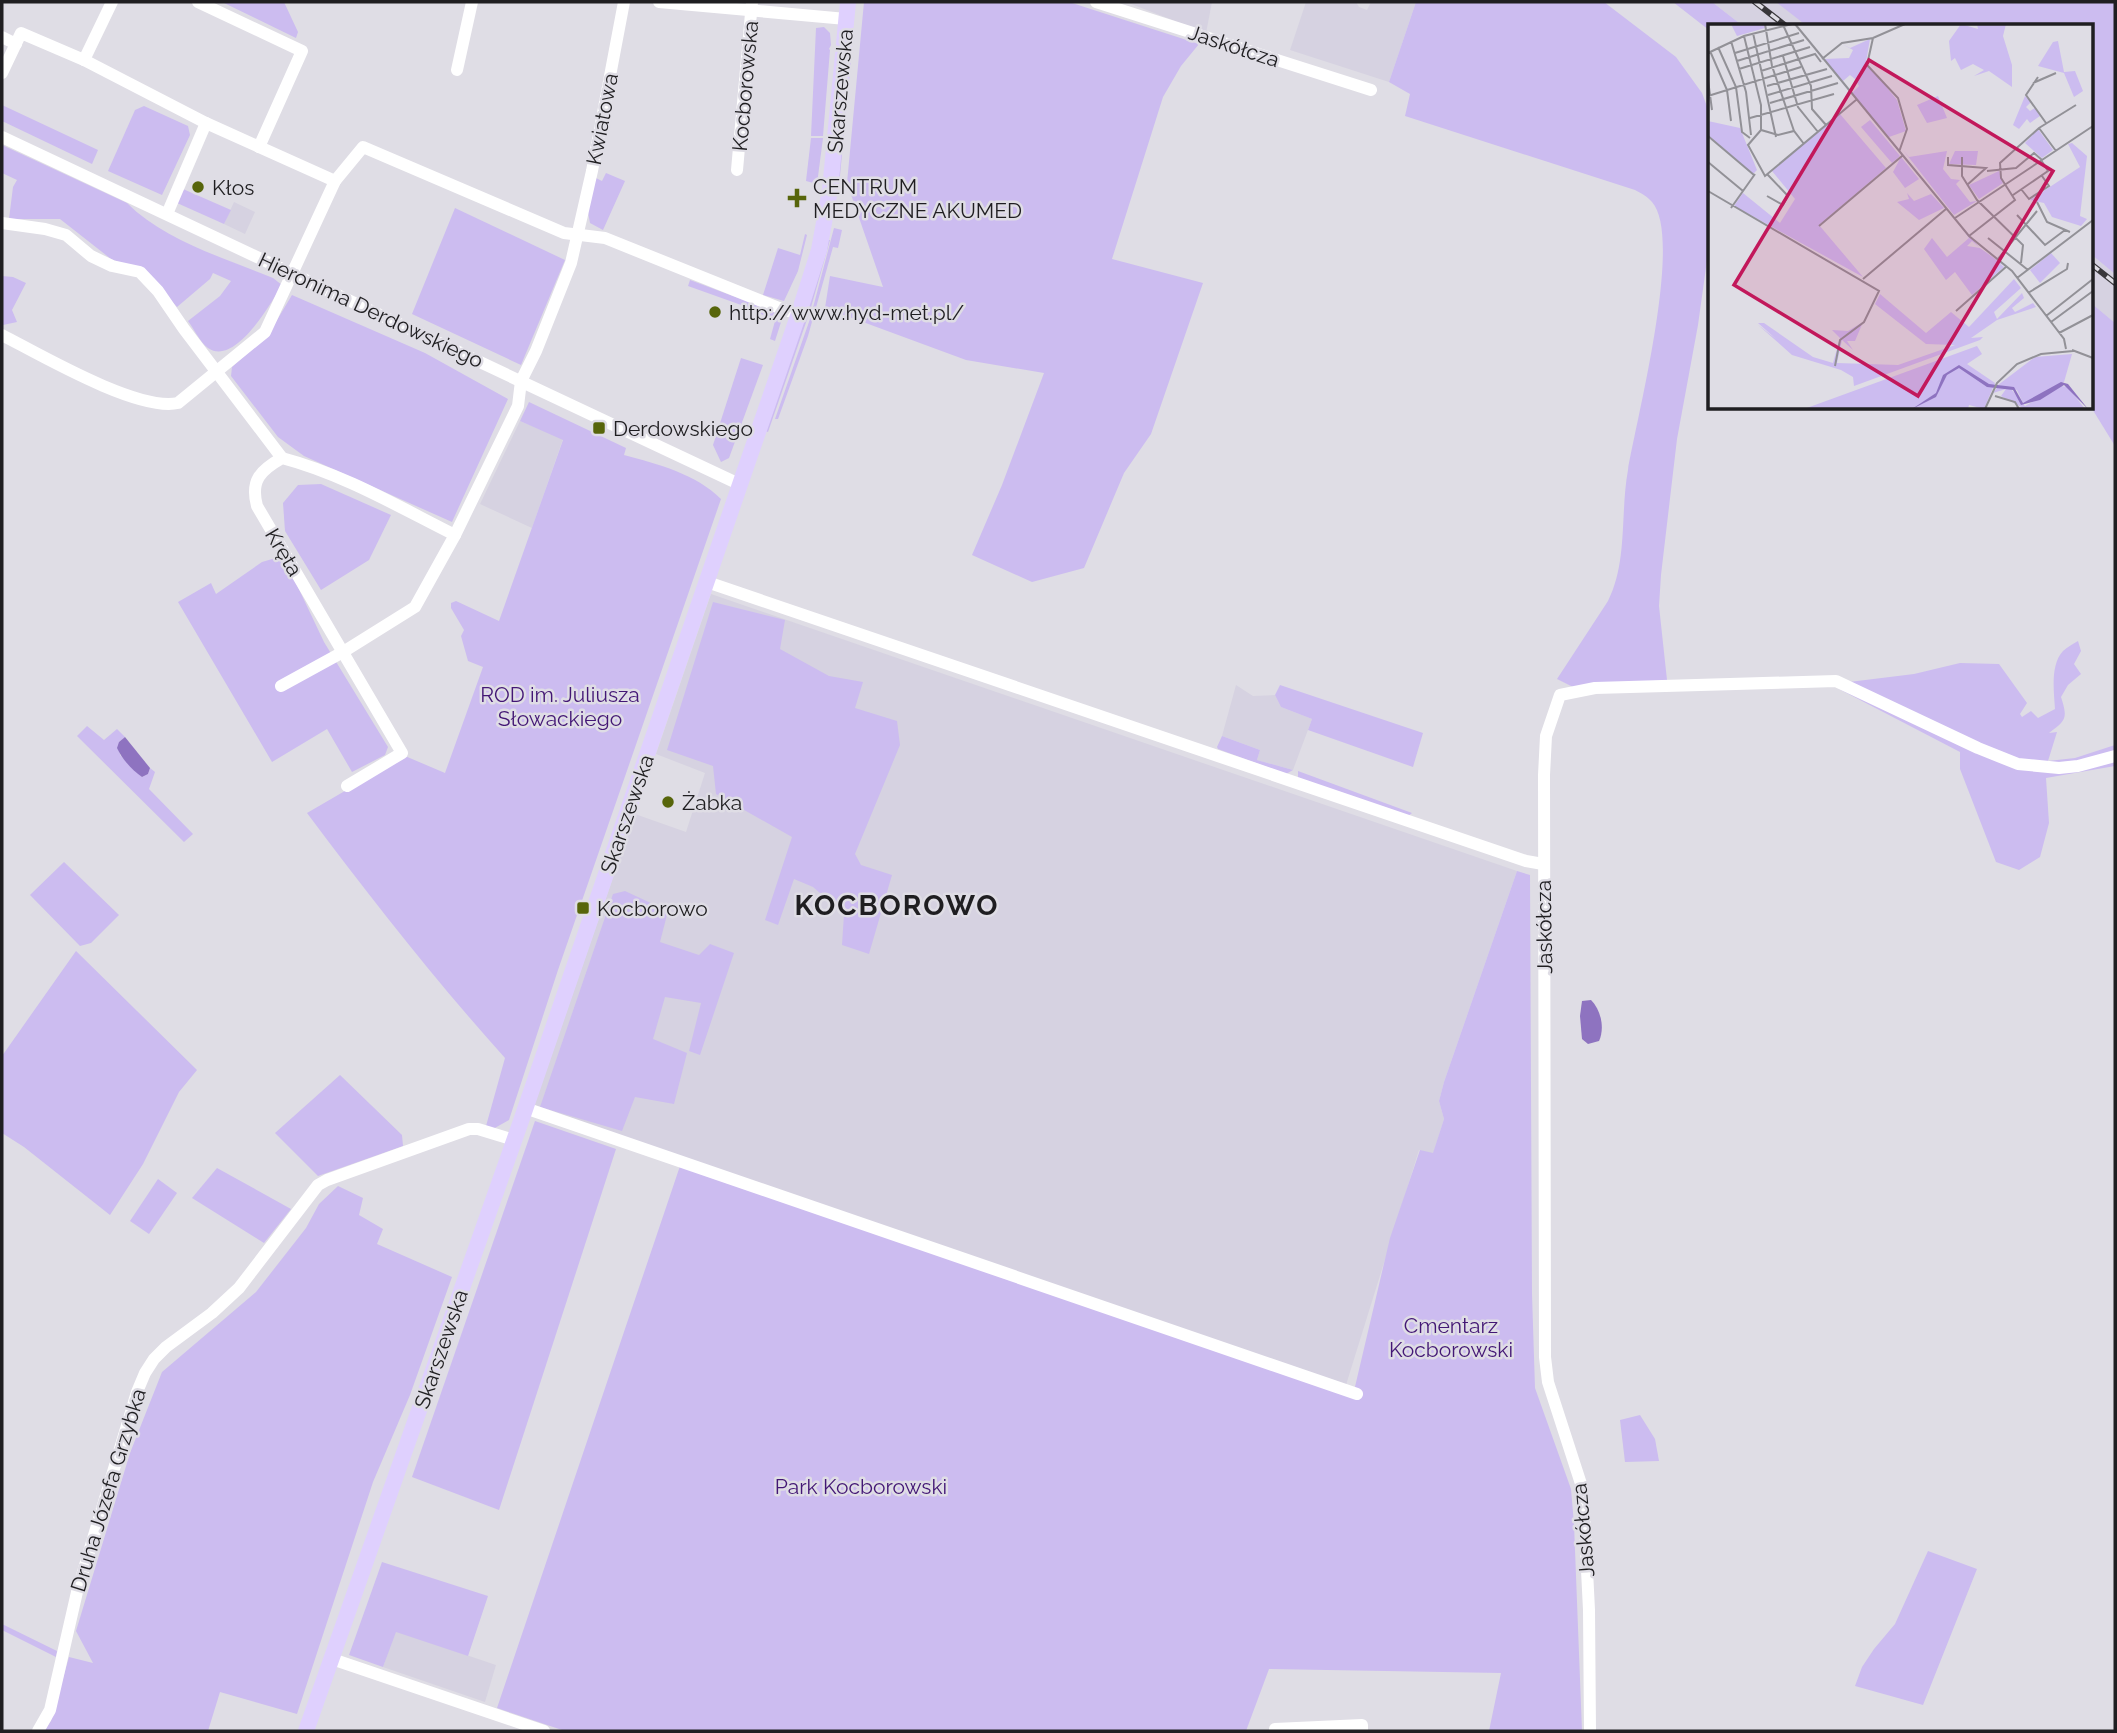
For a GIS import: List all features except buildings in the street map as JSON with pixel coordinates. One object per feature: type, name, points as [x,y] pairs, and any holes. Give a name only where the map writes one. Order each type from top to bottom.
[{"type":"main road","name":"Skarszewska","points":[[306,1731],[514,1140],[819,250],[831,188],[848,2]]},
{"type":"street","points":[[84,60],[112,2]]},
{"type":"street","points":[[198,2],[302,51],[260,147]]},
{"type":"street","points":[[457,70],[472,2]]},
{"type":"street","name":"Kwiatowa","points":[[521,381],[536,351],[571,263],[592,171],[624,2]]},
{"type":"street","points":[[659,2],[751,6],[846,19]]},
{"type":"street","name":"Jaskółcza","points":[[1096,2],[1371,90]]},
{"type":"street","name":"Kocborowska","points":[[737,170],[751,6]]},
{"type":"street","points":[[2,73],[22,33],[84,60],[206,123],[335,181]]},
{"type":"street","points":[[2,37],[16,44]]},
{"type":"street","points":[[167,214],[206,123]]},
{"type":"street","name":"Hieronima Derdowskiego","points":[[2,137],[740,485]]},
{"type":"street","points":[[2,335],[94,382],[168,406],[178,403],[265,332],[335,181],[363,147],[564,233],[605,238],[784,310],[799,313]]},
{"type":"street","points":[[2,223],[66,235],[92,256],[112,267],[140,272],[158,291],[282,458],[307,464],[362,488],[455,535]]},
{"type":"street","points":[[281,686],[343,652],[415,607],[455,535],[518,406],[521,381]]},
{"type":"street","name":"Kręta","points":[[282,458],[267,467],[258,477],[253,491],[257,506],[402,753],[347,786]]},
{"type":"street","points":[[706,582],[1526,861],[1543,864]]},
{"type":"street","name":"Jaskółcza","points":[[1591,1731],[1583,1490],[1548,1382],[1545,1357],[1543,864],[1546,736],[1555,704],[1560,695],[1565,693],[1619,687],[1836,681],[2018,764],[2059,768],[2115,756]]},
{"type":"street","points":[[525,1108],[1357,1394]]},
{"type":"street","name":"Druha Józefa Grzybka","points":[[38,1731],[50,1710],[77,1592],[137,1392],[154,1359],[239,1288],[318,1185],[469,1129],[478,1129],[514,1140]]},
{"type":"street","points":[[332,1659],[544,1731]]},
{"type":"street","points":[[1275,1731],[1362,1725],[1362,1731]]},
{"type":"shaded area","points":[[1126,2],[1212,2],[1206,33]]},
{"type":"shaded area","points":[[1306,2],[1356,2],[1359,7],[1367,10],[1371,2],[1416,2],[1389,82],[1290,50]]},
{"type":"shaded area","points":[[1712,2],[1787,2],[1816,24],[1740,24]]},
{"type":"shaded area","points":[[234,202],[255,212],[245,234],[224,224]]},
{"type":"shaded area","points":[[2092,247],[2115,266],[2115,323],[2092,304]]},
{"type":"shaded area","points":[[520,421],[563,439],[532,528],[480,504]]},
{"type":"shaded area","points":[[711,594],[1517,871],[1444,1082],[1439,1101],[1444,1119],[1433,1154],[1419,1150],[1346,1385],[534,1106],[635,814],[686,832],[705,773],[656,754]]},
{"type":"shaded area","points":[[1236,685],[1253,696],[1275,695],[1281,707],[1312,719],[1293,770],[1257,760],[1260,750],[1222,736]]},
{"type":"shaded area","points":[[125,737],[150,768],[148,774],[142,777],[131,768],[117,748]]},
{"type":"shaded area","points":[[1591,1000],[1600,1014],[1602,1031],[1599,1041],[1588,1044],[1582,1039],[1580,1016],[1582,1001]]},
{"type":"shaded area","points":[[395,1631],[496,1665],[485,1702],[383,1667]]},
{"type":"green space","points":[[222,2],[284,2],[298,32],[296,38]]},
{"type":"green space","points":[[864,2],[1069,2],[1199,44],[1181,66],[1163,97],[1112,259],[1203,283],[1151,434],[1124,473],[1084,568],[1032,582],[972,555],[1002,485],[1044,373],[966,360],[825,308],[830,276],[883,287],[847,183]]},
{"type":"green space","points":[[1416,2],[1604,2],[1676,57],[1702,93],[1708,109],[1708,253],[1677,439],[1661,575],[1659,606],[1667,680],[1573,687],[1557,679],[1608,601],[1618,570],[1628,470],[1648,373],[1661,290],[1663,252],[1660,222],[1652,202],[1635,190],[1405,116],[1410,94],[1389,82]]},
{"type":"green space","points":[[1673,2],[1712,2],[1740,24],[1708,24],[1708,29]]},
{"type":"green space","points":[[1776,2],[2115,2],[2115,274],[2092,255],[2092,24],[1804,24]]},
{"type":"green space","points":[[824,27],[830,33],[831,45],[823,136],[811,136],[816,28]]},
{"type":"green space","points":[[850,48],[852,49],[839,186],[838,184]]},
{"type":"green space","points":[[2,105],[98,150],[92,164],[2,121]]},
{"type":"green space","points":[[144,106],[188,126],[190,135],[162,195],[108,171],[135,110]]},
{"type":"green space","points":[[811,138],[823,138],[817,184],[806,181]]},
{"type":"green space","points":[[2,145],[127,203],[159,228],[177,238],[273,278],[282,285],[261,318],[240,341],[229,349],[218,351],[208,348],[188,321],[220,296],[231,281],[213,273],[210,279],[177,307],[145,272],[111,259],[60,219],[9,219],[13,187],[17,180],[2,173]]},
{"type":"green space","points":[[606,173],[625,181],[603,230],[590,223],[587,207],[596,178],[602,181]]},
{"type":"green space","points":[[183,189],[231,210],[224,224],[177,203]]},
{"type":"green space","points":[[455,208],[565,260],[521,365],[412,314]]},
{"type":"green space","points":[[834,228],[842,230],[838,248],[833,247],[808,336],[778,419],[775,419],[810,319]]},
{"type":"green space","points":[[805,234],[807,235],[798,271],[784,301],[763,295],[778,248],[800,255]]},
{"type":"green space","points":[[827,240],[830,240],[810,311],[768,432],[765,431]]},
{"type":"green space","points":[[2,276],[13,277],[26,283],[12,310],[17,322],[3,325]]},
{"type":"green space","points":[[690,280],[778,313],[782,319],[775,341],[770,339],[775,321],[758,311],[688,286]]},
{"type":"green space","points":[[292,295],[425,353],[508,399],[452,522],[304,456],[278,437],[231,376],[232,367],[268,335]]},
{"type":"green space","points":[[2092,304],[2115,323],[2115,446],[2092,409]]},
{"type":"green space","points":[[741,358],[763,365],[729,458],[721,462],[713,445]]},
{"type":"green space","name":"ROD im. Juliusza Słowackiego","points":[[529,402],[626,448],[624,455],[688,476],[721,499],[509,1120],[493,1129],[486,1126],[505,1058],[403,937],[307,813],[405,756],[445,773],[483,667],[468,661],[461,636],[464,630],[451,608],[451,603],[456,601],[499,621],[563,440],[520,421]]},
{"type":"green space","points":[[321,484],[391,515],[369,560],[321,590],[285,531],[283,503],[298,485]]},
{"type":"green space","points":[[279,557],[296,583],[324,642],[388,747],[385,755],[352,772],[327,729],[272,762],[178,602],[211,583],[216,594],[262,562]]},
{"type":"green space","points":[[713,602],[785,620],[780,649],[829,676],[863,682],[855,708],[897,721],[900,745],[855,854],[861,865],[892,875],[869,954],[842,945],[844,914],[813,887],[794,879],[778,925],[765,920],[792,837],[716,794],[713,766],[667,750]]},
{"type":"green space","points":[[2078,641],[2081,651],[2074,664],[2081,674],[2068,685],[2061,697],[2065,715],[2062,722],[2049,733],[2057,732],[2048,761],[2075,758],[2115,745],[2115,753],[2053,767],[2020,760],[1962,738],[1849,682],[1914,674],[1960,663],[1999,664],[2027,703],[2020,714],[2022,717],[2031,711],[2038,718],[2055,709],[2056,664],[2063,651]]},
{"type":"green space","points":[[1280,685],[1423,733],[1413,767],[1308,730],[1312,719],[1281,707],[1275,695]]},
{"type":"green space","points":[[1837,688],[2017,766],[2115,758],[2115,766],[2046,778],[2049,823],[2040,857],[2019,870],[1996,862],[1960,769],[1960,752]]},
{"type":"green space","points":[[87,726],[104,740],[117,729],[125,737],[119,742],[120,755],[142,777],[148,774],[150,768],[155,772],[149,789],[193,834],[184,842],[77,736]]},
{"type":"green space","points":[[1222,736],[1260,750],[1257,760],[1293,770],[1286,774],[1218,749]]},
{"type":"green space","points":[[1298,771],[1412,813],[1408,816],[1298,778]]},
{"type":"green space","points":[[64,862],[119,915],[91,943],[80,946],[30,895]]},
{"type":"green space","name":"Park Kocborowski","points":[[1517,871],[1530,875],[1535,1388],[1571,1489],[1582,1731],[1489,1731],[1501,1673],[1269,1669],[1246,1731],[565,1731],[497,1708],[680,1166],[1354,1391],[1390,1238],[1420,1150],[1433,1153],[1444,1119],[1439,1101],[1444,1082]]},
{"type":"green space","points":[[625,891],[668,911],[660,942],[699,955],[710,944],[734,953],[700,1055],[689,1051],[701,1003],[665,997],[653,1039],[687,1053],[674,1104],[635,1097],[622,1131],[540,1107],[613,894]]},
{"type":"green space","points":[[76,951],[197,1070],[179,1092],[143,1164],[110,1215],[24,1147],[2,1133],[2,1056]]},
{"type":"green space","points":[[340,1075],[402,1135],[403,1146],[318,1176],[275,1133]]},
{"type":"green space","points":[[535,1121],[616,1149],[499,1510],[412,1477]]},
{"type":"green space","points":[[217,1168],[291,1209],[264,1243],[192,1198]]},
{"type":"green space","points":[[158,1179],[177,1193],[149,1234],[130,1221]]},
{"type":"green space","points":[[338,1186],[363,1198],[359,1215],[383,1229],[377,1244],[452,1277],[410,1395],[373,1482],[297,1714],[220,1692],[208,1731],[44,1731],[51,1721],[69,1657],[93,1663],[76,1631],[130,1453],[162,1372],[256,1292],[306,1228],[319,1204]]},
{"type":"green space","points":[[1640,1415],[1655,1439],[1659,1461],[1625,1462],[1620,1420]]},
{"type":"green space","points":[[1928,1551],[1977,1569],[1923,1705],[1855,1686],[1862,1667],[1895,1624]]},
{"type":"green space","points":[[382,1562],[488,1596],[468,1656],[396,1632],[383,1667],[349,1655]]},
{"type":"green space","points":[[2,1624],[57,1651],[56,1657],[2,1630]]},
{"type":"railway","points":[[1755,2],[1783,24]]},
{"type":"railway","points":[[2092,265],[2115,283]]},
{"type":"place","name":"Kłos","points":[[198,187]]},
{"type":"place","name":"CENTRUM MEDYCZNE AKUMED","points":[[797,198]]},
{"type":"place","name":"http://www.hyd-met.pl/","points":[[715,312]]},
{"type":"place","name":"Derdowskiego","points":[[599,428]]},
{"type":"place","name":"Żabka","points":[[668,802]]},
{"type":"place","name":"Kocborowo","points":[[583,908]]},
{"type":"district","name":"KOCBOROWO","points":[[897,905]]},
{"type":"park label","name":"Cmentarz Kocborowski","points":[[1451,1337]]}]
